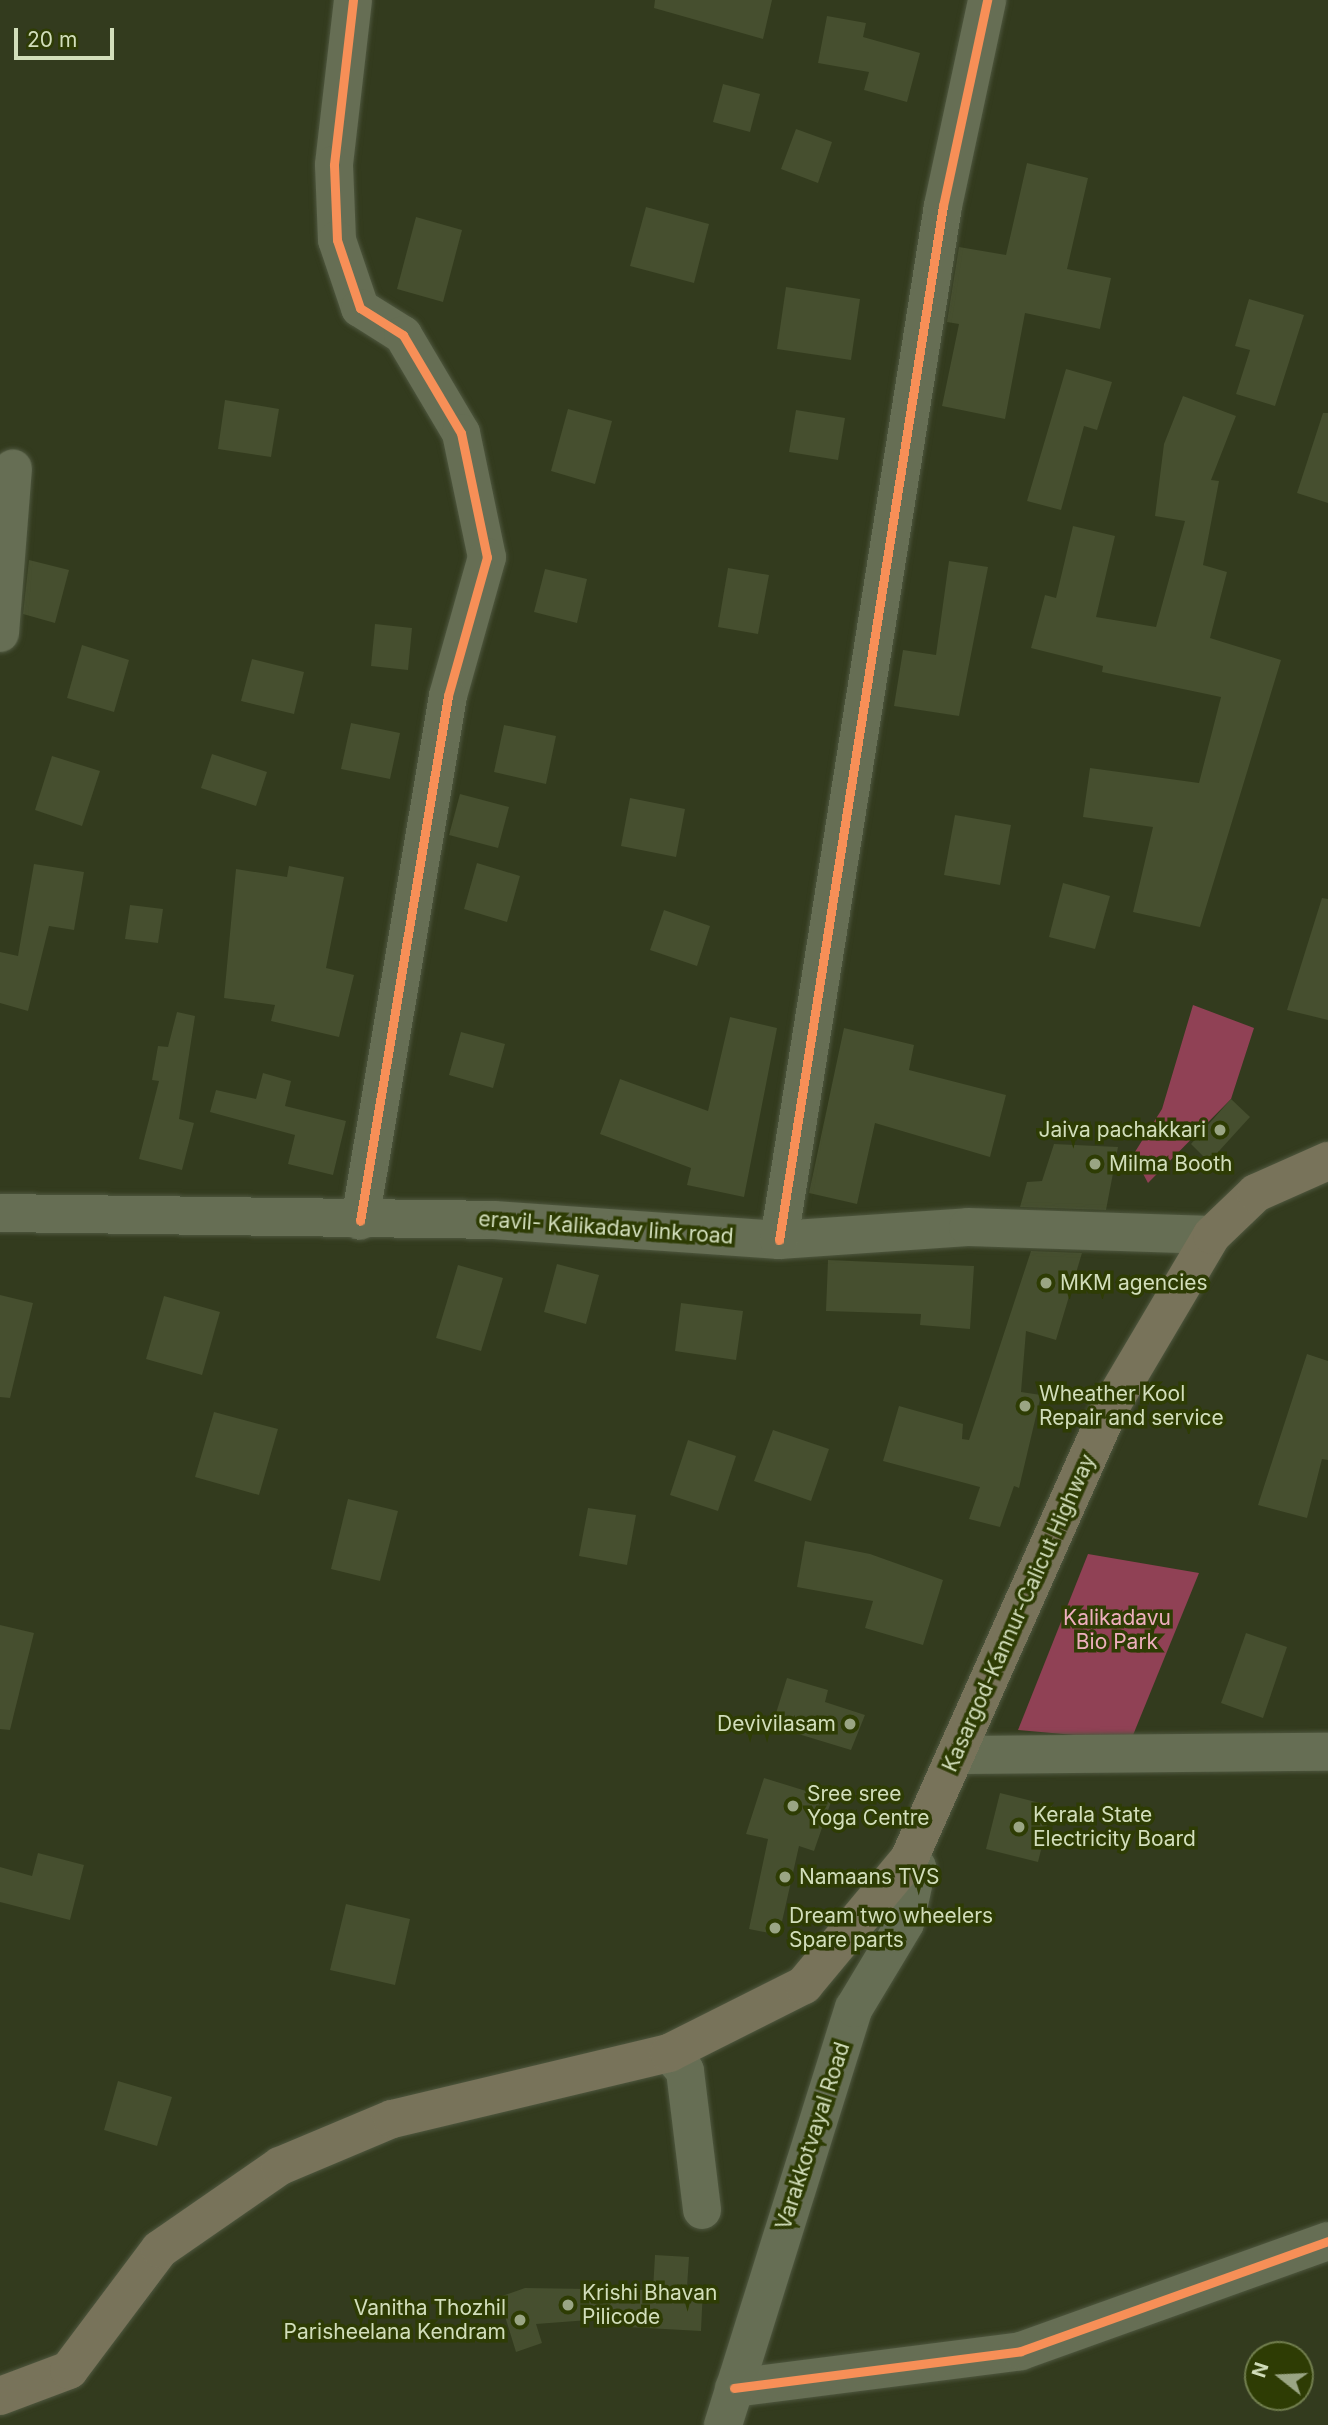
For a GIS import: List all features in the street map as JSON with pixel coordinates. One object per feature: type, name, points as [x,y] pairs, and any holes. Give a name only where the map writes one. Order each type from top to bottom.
[{"type":"highway","name":"Kasargod-Kannur-Calicut Highway","points":[[0,2396],[69,2370],[160,2249],[280,2166],[392,2119],[669,2053],[804,1986],[909,1859],[1109,1409],[1212,1235],[1256,1193],[1328,1161]]},
{"type":"street","points":[[353,0],[334,165],[337,240],[359,308],[403,335],[461,433],[487,557],[448,696],[360,1221]]},
{"type":"street","points":[[779,1240],[943,206],[987,0]]},
{"type":"street","points":[[0,633],[13,469]]},
{"type":"street","name":"eravil- Kalikadav link road","points":[[0,1213],[145,1211],[360,1221],[494,1220],[779,1240],[968,1227],[1212,1235]]},
{"type":"street","points":[[956,1755],[1328,1752]]},
{"type":"street","name":"Varakkotvayal Road","points":[[723,2425],[855,2007],[905,1923],[917,1867],[909,1859]]},
{"type":"street","points":[[669,2053],[685,2071],[702,2210]]},
{"type":"street","points":[[734,2388],[1021,2351],[1328,2241]]},
{"type":"green space","points":[[1193,1005],[1254,1028],[1231,1099],[1148,1183],[1133,1155],[1162,1109]]},
{"type":"green space","name":"Kalikadavu Bio Park","points":[[1088,1554],[1199,1573],[1131,1740],[1018,1730]]},
{"type":"building","points":[[655,0],[772,0],[763,39],[654,8]]},
{"type":"building","points":[[827,16],[866,23],[863,37],[920,53],[907,102],[864,90],[869,72],[818,63]]},
{"type":"building","points":[[723,84],[760,94],[750,132],[713,122]]},
{"type":"building","points":[[796,129],[832,142],[818,183],[781,169]]},
{"type":"building","points":[[1027,163],[1088,178],[1067,269],[1111,278],[1100,329],[1025,313],[1005,419],[942,406],[959,324],[947,322],[959,247],[1006,255]]},
{"type":"building","points":[[646,207],[709,224],[694,283],[630,266]]},
{"type":"building","points":[[416,217],[462,230],[443,302],[397,289]]},
{"type":"building","points":[[786,287],[860,299],[851,360],[777,349]]},
{"type":"building","points":[[1249,299],[1304,315],[1275,406],[1236,394],[1250,350],[1235,346]]},
{"type":"building","points":[[1066,369],[1112,382],[1097,430],[1084,426],[1061,510],[1027,501]]},
{"type":"building","points":[[1183,396],[1236,416],[1211,480],[1219,481],[1203,565],[1227,572],[1210,638],[1281,660],[1200,927],[1133,912],[1153,827],[1083,817],[1090,768],[1199,783],[1221,697],[1102,672],[1103,666],[1031,648],[1045,595],[1056,598],[1073,526],[1115,536],[1096,617],[1156,627],[1185,521],[1155,516],[1164,444]]},
{"type":"building","points":[[225,400],[279,409],[271,457],[218,449]]},
{"type":"building","points":[[568,409],[612,421],[595,484],[551,471]]},
{"type":"building","points":[[796,410],[845,418],[838,460],[789,452]]},
{"type":"building","points":[[1323,413],[1328,413],[1328,503],[1297,493]]},
{"type":"building","points":[[29,560],[69,570],[55,623],[23,614]]},
{"type":"building","points":[[949,561],[988,567],[959,716],[894,706],[903,650],[936,655]]},
{"type":"building","points":[[728,568],[769,575],[758,634],[718,627]]},
{"type":"building","points":[[545,569],[587,579],[577,623],[534,612]]},
{"type":"building","points":[[375,624],[412,628],[408,670],[371,666]]},
{"type":"building","points":[[82,645],[129,660],[114,712],[67,698]]},
{"type":"building","points":[[252,659],[304,672],[294,714],[241,701]]},
{"type":"building","points":[[351,723],[400,733],[390,779],[341,769]]},
{"type":"building","points":[[504,725],[556,736],[546,784],[494,772]]},
{"type":"building","points":[[212,754],[267,772],[256,806],[201,788]]},
{"type":"building","points":[[52,756],[100,771],[82,826],[35,810]]},
{"type":"building","points":[[460,794],[509,807],[498,848],[449,835]]},
{"type":"building","points":[[630,798],[685,809],[676,857],[621,846]]},
{"type":"building","points":[[955,815],[1011,825],[1000,885],[944,875]]},
{"type":"building","points":[[477,863],[520,876],[507,922],[464,909]]},
{"type":"building","points":[[34,864],[84,872],[74,930],[49,926],[28,1011],[0,1003],[0,952],[18,956]]},
{"type":"building","points":[[289,866],[344,877],[326,968],[354,975],[339,1037],[271,1021],[275,1005],[224,998],[236,869],[287,877]]},
{"type":"building","points":[[1063,883],[1110,896],[1095,949],[1049,937]]},
{"type":"building","points":[[1322,898],[1328,899],[1328,1020],[1287,1010]]},
{"type":"building","points":[[130,905],[163,909],[158,943],[125,939]]},
{"type":"building","points":[[664,910],[710,926],[697,966],[650,950]]},
{"type":"building","points":[[177,1012],[195,1016],[179,1119],[194,1123],[182,1170],[139,1159],[159,1081],[152,1080],[158,1046],[168,1047]]},
{"type":"building","points":[[730,1017],[777,1028],[744,1197],[687,1185],[691,1168],[600,1134],[620,1079],[708,1111]]},
{"type":"building","points":[[844,1028],[914,1045],[909,1070],[1006,1095],[990,1157],[875,1123],[857,1204],[809,1193]]},
{"type":"building","points":[[461,1032],[505,1044],[493,1088],[449,1075]]},
{"type":"building","points":[[263,1073],[291,1081],[285,1106],[346,1121],[333,1175],[288,1164],[295,1135],[210,1112],[216,1090],[256,1099]]},
{"type":"building","name":"Jaiva pachakkari","points":[[1231,1099],[1250,1117],[1209,1162],[1191,1144]]},
{"type":"building","points":[[1054,1144],[1118,1147],[1106,1210],[1020,1207],[1027,1182],[1042,1181]]},
{"type":"building","points":[[1031,1251],[1082,1253],[1056,1340],[1026,1331],[1021,1392],[1041,1395],[1019,1488],[1014,1486],[1000,1527],[969,1519],[980,1487],[883,1461],[899,1406],[963,1424],[962,1439],[969,1440]]},
{"type":"building","points":[[828,1260],[974,1266],[970,1329],[920,1325],[921,1314],[826,1311]]},
{"type":"building","points":[[557,1264],[599,1275],[586,1324],[544,1312]]},
{"type":"building","points":[[458,1265],[503,1278],[481,1351],[436,1338]]},
{"type":"building","points":[[0,1295],[33,1303],[10,1398],[0,1397]]},
{"type":"building","points":[[164,1296],[220,1312],[202,1375],[146,1359]]},
{"type":"building","points":[[681,1303],[743,1311],[736,1360],[675,1351]]},
{"type":"building","points":[[1307,1354],[1328,1361],[1328,1460],[1322,1459],[1307,1518],[1258,1505]]},
{"type":"building","points":[[214,1412],[278,1429],[259,1495],[195,1477]]},
{"type":"building","points":[[773,1430],[829,1449],[811,1501],[754,1481]]},
{"type":"building","points":[[688,1440],[736,1456],[718,1511],[670,1495]]},
{"type":"building","points":[[348,1499],[398,1511],[380,1581],[331,1569]]},
{"type":"building","points":[[588,1508],[636,1515],[627,1565],[579,1556]]},
{"type":"building","points":[[805,1541],[870,1554],[943,1580],[923,1645],[865,1628],[873,1601],[797,1587]]},
{"type":"building","points":[[0,1625],[34,1633],[10,1730],[0,1729]]},
{"type":"building","points":[[1246,1633],[1287,1647],[1263,1718],[1221,1703]]},
{"type":"building","points":[[787,1678],[828,1690],[825,1702],[865,1715],[851,1750],[772,1726]]},
{"type":"building","points":[[764,1778],[832,1799],[814,1851],[799,1846],[779,1935],[749,1929],[768,1839],[746,1834]]},
{"type":"building","name":"Kerala State Electricity Board","points":[[1000,1793],[1052,1806],[1038,1862],[986,1849]]},
{"type":"building","points":[[38,1853],[84,1865],[70,1920],[0,1902],[0,1867],[32,1876]]},
{"type":"building","points":[[346,1904],[410,1919],[395,1985],[330,1970]]},
{"type":"building","points":[[118,2081],[172,2097],[157,2146],[104,2130]]},
{"type":"building","points":[[655,2255],[689,2257],[687,2287],[703,2287],[701,2331],[628,2327],[629,2317],[536,2324],[542,2343],[516,2352],[499,2297],[525,2288],[653,2290]]},
{"type":"cycle path","points":[[353,0],[334,165],[337,240],[360,308],[403,335],[461,433],[487,557],[448,696],[360,1221]]},
{"type":"cycle path","points":[[779,1240],[943,206],[987,0]]},
{"type":"cycle path","points":[[734,2388],[1021,2351],[1328,2241]]},
{"type":"place","name":"Jaiva pachakkari","points":[[1220,1130]]},
{"type":"place","name":"Milma Booth","points":[[1095,1164]]},
{"type":"place","name":"MKM agencies","points":[[1046,1283]]},
{"type":"place","name":"Wheather Kool Repair and service","points":[[1025,1406]]},
{"type":"place","name":"Devivilasam","points":[[850,1724]]},
{"type":"place","name":"Sree sree Yoga Centre","points":[[793,1806]]},
{"type":"place","name":"Kerala State Electricity Board","points":[[1019,1827]]},
{"type":"place","name":"Namaans TVS","points":[[785,1877]]},
{"type":"place","name":"Dream two wheelers Spare parts","points":[[775,1928]]},
{"type":"place","name":"Krishi Bhavan Pilicode","points":[[568,2305]]},
{"type":"place","name":"Vanitha Thozhil Parisheelana Kendram","points":[[520,2320]]}]
